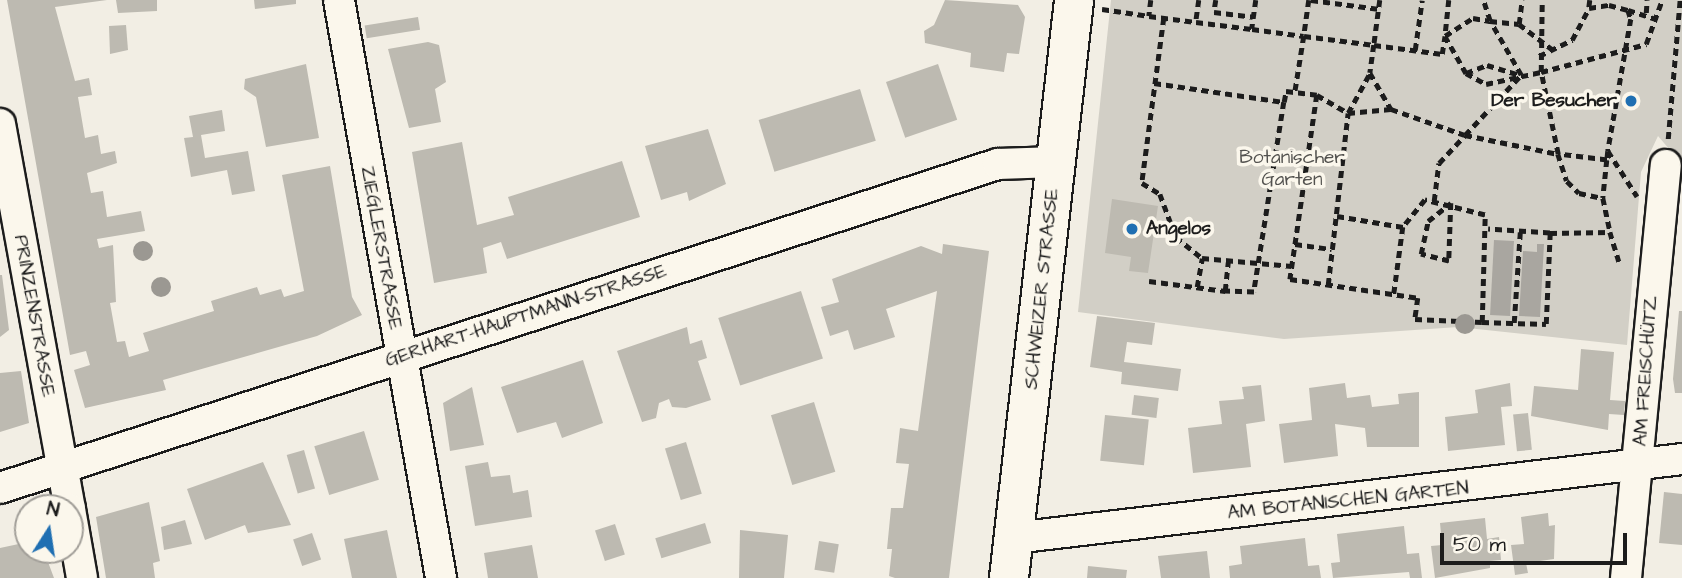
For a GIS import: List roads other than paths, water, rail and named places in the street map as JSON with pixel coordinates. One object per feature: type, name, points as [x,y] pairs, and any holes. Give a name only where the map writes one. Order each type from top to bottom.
[{"type":"main road","name":"SCHWEIZER STRASSE","points":[[1009,578],[1056,162],[1088,4]]},
{"type":"street","name":"ZIEGLERSTRASSE","points":[[339,0],[441,578]]},
{"type":"street","name":"PRINZENSTRASSE","points":[[0,124],[67,494]]},
{"type":"street","name":"GERHART-HAUPTMANN-STRASSE","points":[[0,488],[998,164],[1056,162]]},
{"type":"street","name":"AM FREISCHÜTZ","points":[[1626,578],[1639,466],[1666,165]]},
{"type":"street","name":"AM BOTANISCHEN GARTEN","points":[[1014,538],[1682,459]]},
{"type":"place","name":"Der Besucher","points":[[1631,101]]},
{"type":"place","name":"Angelos","points":[[1132,229]]},
{"type":"park label","name":"Botanischer Garten","points":[[1292,169]]}]
